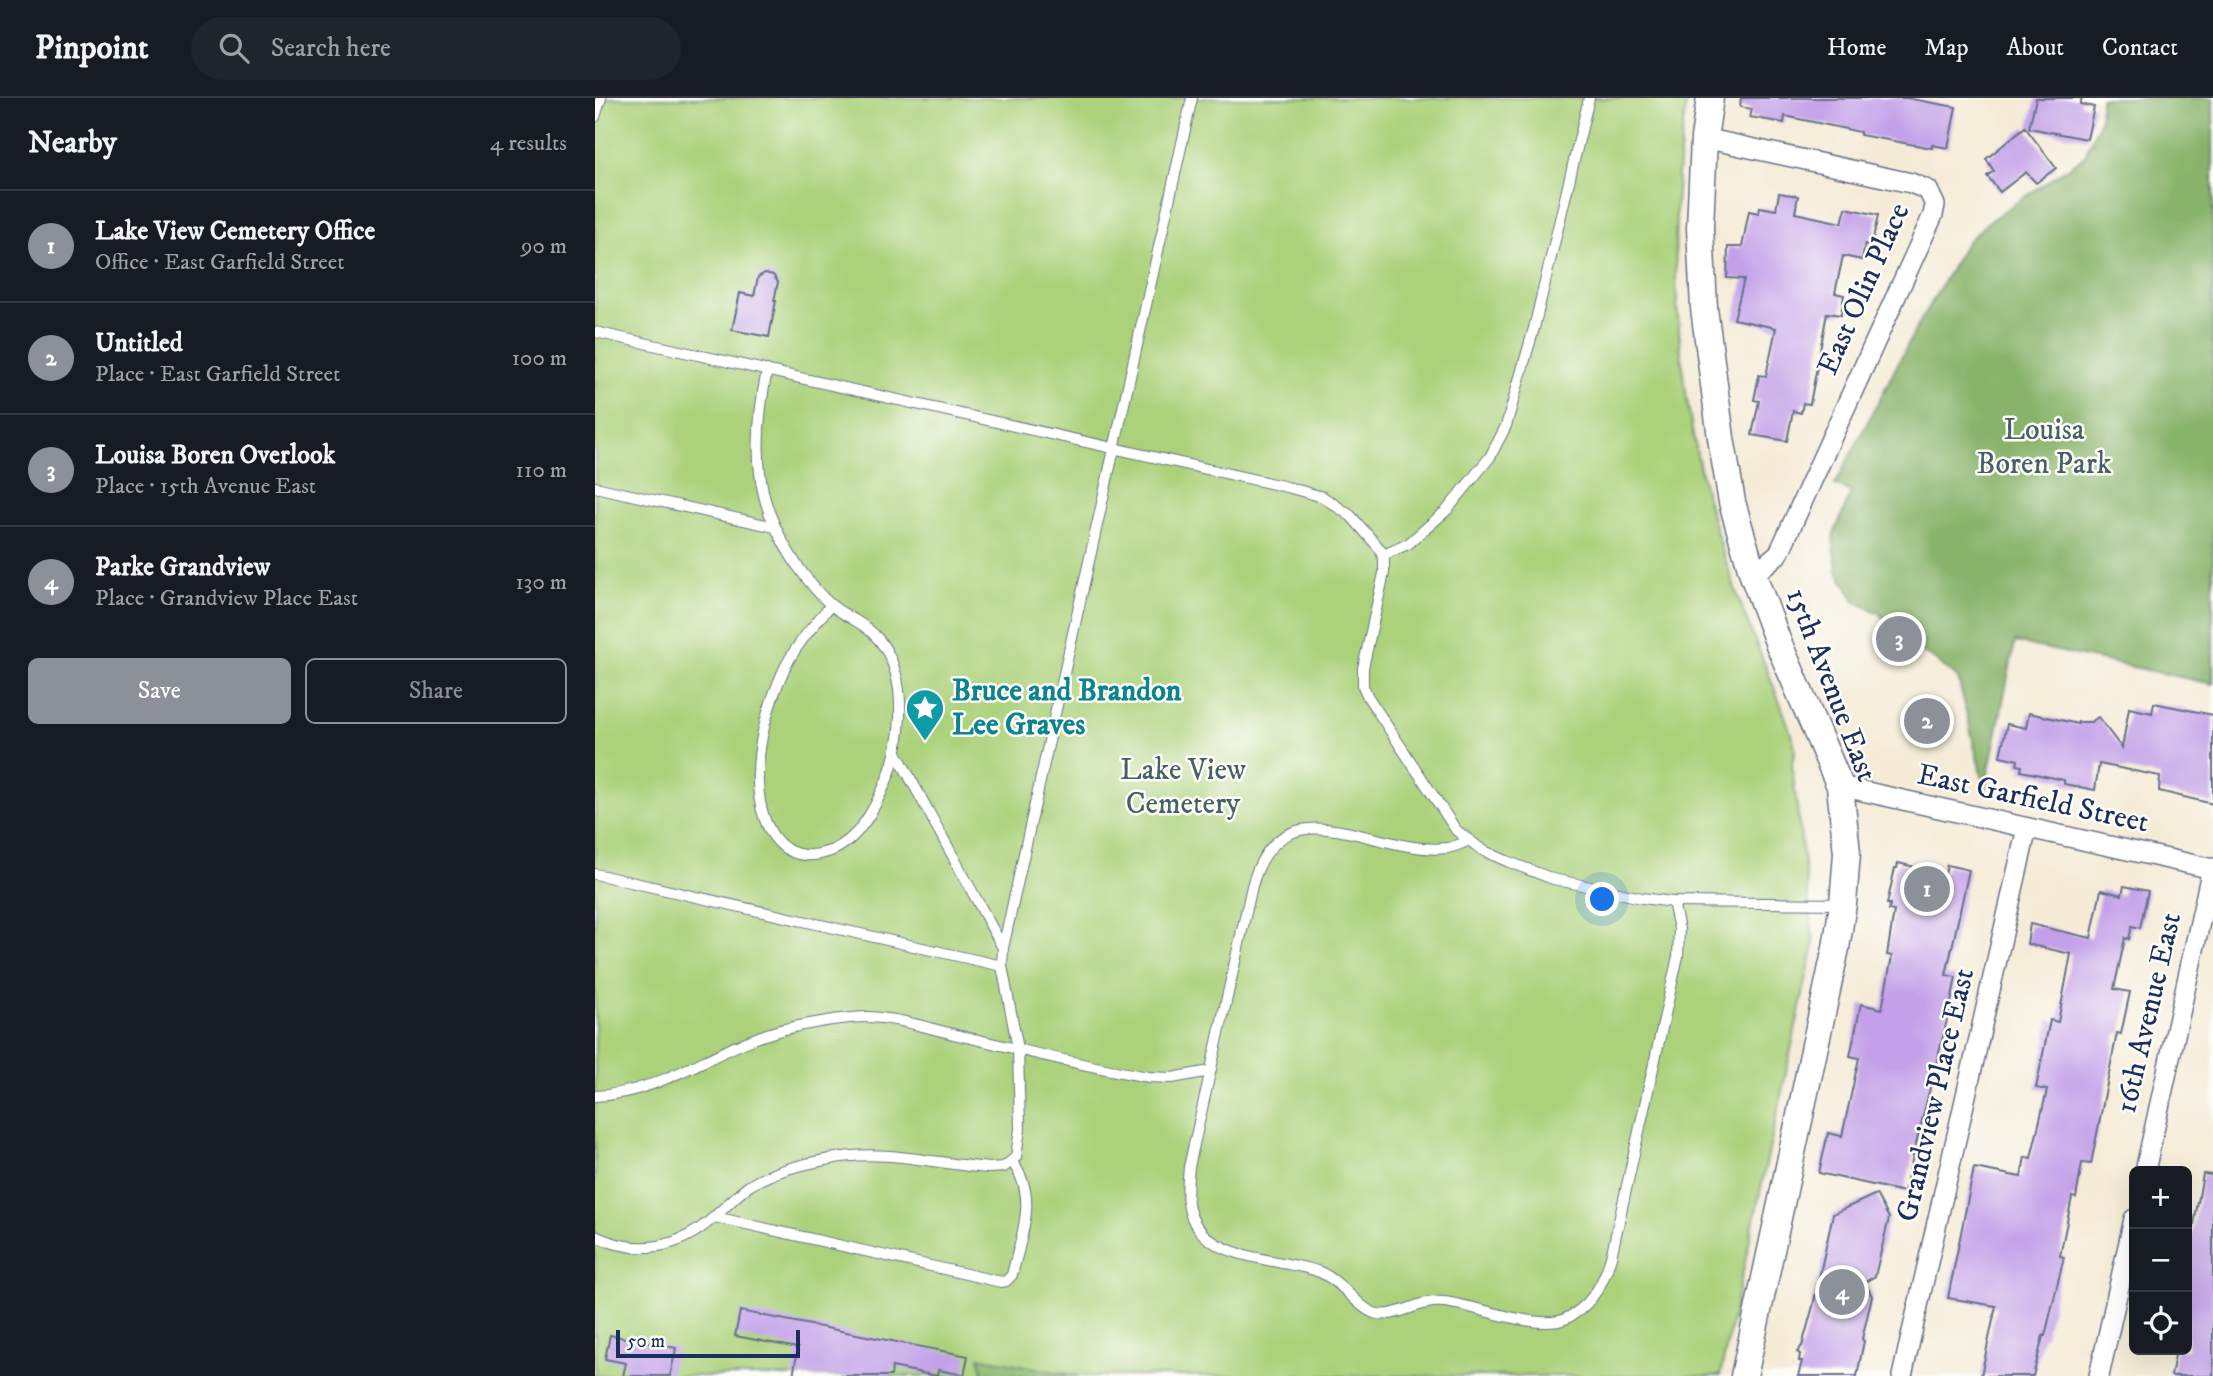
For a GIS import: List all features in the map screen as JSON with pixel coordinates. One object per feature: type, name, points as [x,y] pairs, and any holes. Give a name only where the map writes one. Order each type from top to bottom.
[{"type":"street","name":"15th Avenue East","points":[[1710,98],[1704,138],[1700,228],[1704,308],[1732,502],[1753,575],[1840,786],[1847,853],[1843,904],[1744,1376]]},
{"type":"street","name":"East Olin Place","points":[[1704,138],[1911,183],[1928,190],[1935,205],[1933,215],[1779,552],[1753,575]]},
{"type":"street","name":"East Garfield Street","points":[[1840,786],[2212,868]]},
{"type":"street","name":"Grandview Place East","points":[[1902,1376],[2027,828]]},
{"type":"street","name":"16th Avenue East","points":[[2146,1166],[2212,868]]},
{"type":"street","points":[[2099,1376],[2132,1229]]},
{"type":"lane","points":[[595,117],[601,98]]},
{"type":"lane","points":[[595,1236],[623,1246],[650,1248],[685,1239],[752,1184],[787,1170],[829,1159],[887,1155],[989,1168],[1004,1167],[1012,1162],[1018,1152],[1018,1049],[1002,966],[1003,948],[1192,98]]},
{"type":"lane","points":[[1383,555],[1408,544],[1447,510],[1490,457],[1506,426],[1534,328],[1588,98]]},
{"type":"lane","points":[[595,332],[1287,486],[1322,497],[1341,507],[1357,521],[1373,538],[1383,555],[1384,573],[1363,668],[1363,685],[1441,811],[1467,841],[1482,850],[1553,879],[1617,893],[1673,902],[1843,904]]},
{"type":"lane","points":[[767,370],[762,402],[760,467],[768,509],[775,527],[810,582],[831,605],[858,620],[880,641],[889,655],[895,675],[900,715],[896,752],[887,781],[870,816],[847,842],[825,853],[808,855],[787,850],[773,838],[761,807],[758,771],[765,726],[775,690],[791,656],[831,605]]},
{"type":"lane","points":[[595,487],[775,527]]},
{"type":"lane","points":[[896,752],[1003,948]]},
{"type":"lane","points":[[1467,841],[1451,848],[1423,849],[1343,831],[1315,828],[1293,832],[1267,851],[1256,872],[1189,1167],[1189,1209],[1198,1228],[1219,1246],[1319,1272],[1342,1286],[1367,1309],[1379,1314],[1386,1315],[1420,1303],[1436,1301],[1529,1321],[1563,1320],[1597,1292],[1609,1264],[1678,956],[1679,929],[1673,902]]},
{"type":"lane","points":[[595,874],[1002,966]]},
{"type":"lane","points":[[595,1096],[621,1093],[661,1081],[752,1038],[792,1027],[838,1019],[871,1017],[1149,1077],[1172,1078],[1210,1071]]},
{"type":"lane","points":[[715,1217],[1001,1282],[1012,1275],[1026,1213],[1025,1181],[1012,1162]]},
{"type":"green space","name":"Lake View Cemetery","points":[[595,98],[1687,98],[1676,200],[1675,252],[1677,305],[1689,409],[1698,460],[1722,550],[1794,744],[1792,766],[1814,944],[1720,1376],[595,1376]]},
{"type":"green space","name":"Louisa Boren Park","points":[[2101,98],[2213,98],[2213,684],[2015,642],[1985,790],[1958,678],[1931,657],[1905,644],[1879,613],[1856,602],[1837,571],[1833,537],[1851,492],[1835,485],[1917,327],[1966,243],[1988,222],[2085,156],[2100,120]]},
{"type":"green space","points":[[979,1357],[1078,1376],[984,1376]]},
{"type":"building","points":[[1741,98],[1906,98],[1956,107],[1948,148],[1932,145],[1932,148],[1860,135],[1860,132],[1785,116],[1784,123],[1750,117],[1752,109],[1740,107]]},
{"type":"building","points":[[2036,98],[2082,98],[2080,104],[2094,107],[2087,139],[2029,128]]},
{"type":"building","points":[[2025,127],[2056,168],[2036,183],[2026,172],[2000,192],[1987,176],[1994,171],[1986,159]]},
{"type":"building","points":[[1779,193],[1798,196],[1795,213],[1842,223],[1846,208],[1878,215],[1873,239],[1870,238],[1869,245],[1865,244],[1862,260],[1843,256],[1835,293],[1844,295],[1841,315],[1827,313],[1810,404],[1803,403],[1801,413],[1793,411],[1787,441],[1752,435],[1759,401],[1754,400],[1759,375],[1766,376],[1776,328],[1734,319],[1744,279],[1727,278],[1728,247],[1742,247],[1749,211],[1759,213],[1760,207],[1776,210]]},
{"type":"building","points":[[765,273],[773,275],[778,282],[769,337],[732,330],[740,293],[754,296],[758,277]]},
{"type":"building","points":[[2154,703],[2213,715],[2213,804],[2159,791],[2160,776],[2099,764],[2095,790],[2021,771],[2022,766],[2017,765],[2018,760],[2000,756],[2007,724],[2026,728],[2029,713],[2078,724],[2091,722],[2098,717],[2122,748],[2129,708],[2152,713]]},
{"type":"building","points":[[1898,863],[1945,874],[1947,865],[1969,870],[1946,975],[1956,977],[1949,1012],[1904,1192],[1819,1173],[1828,1133],[1842,1136],[1859,1058],[1850,1056],[1861,1004],[1882,1009],[1892,956],[1887,955],[1894,911],[1889,910],[1890,904],[1887,904]]},
{"type":"building","points":[[2124,886],[2148,891],[2140,928],[2132,926],[2129,939],[2125,938],[2114,989],[2130,992],[2121,1034],[2117,1033],[2091,1164],[2082,1163],[2076,1198],[2072,1197],[2060,1256],[2064,1257],[2045,1336],[2033,1376],[1981,1376],[1996,1306],[1948,1298],[1974,1168],[2021,1177],[2025,1157],[2031,1158],[2047,1090],[2036,1088],[2050,1020],[2058,1022],[2071,954],[2027,944],[2030,924],[2091,938],[2101,890],[2122,895]]},
{"type":"building","points":[[2203,1174],[2213,1175],[2213,1376],[2171,1376],[2175,1355],[2192,1355],[2192,1236]]},
{"type":"building","points":[[1876,1194],[1889,1218],[1875,1276],[1865,1282],[1872,1296],[1857,1376],[1798,1376],[1802,1361],[1799,1361],[1800,1354],[1797,1352],[1802,1346],[1813,1306],[1833,1214]]},
{"type":"building","points":[[740,1311],[968,1356],[964,1375],[938,1370],[937,1376],[892,1367],[891,1376],[793,1376],[798,1348],[735,1336]]},
{"type":"building","points":[[610,1335],[676,1348],[670,1376],[623,1376],[626,1363],[605,1359]]},
{"type":"place","name":"Louisa Boren Overlook","points":[[1899,639]]},
{"type":"place","name":"Untitled","points":[[1927,721]]},
{"type":"place","name":"Bruce and Brandon Lee Graves","points":[[925,742]]},
{"type":"place","name":"Lake View Cemetery Office","points":[[1927,889]]},
{"type":"place","name":"Parke Grandview","points":[[1842,1292]]}]
